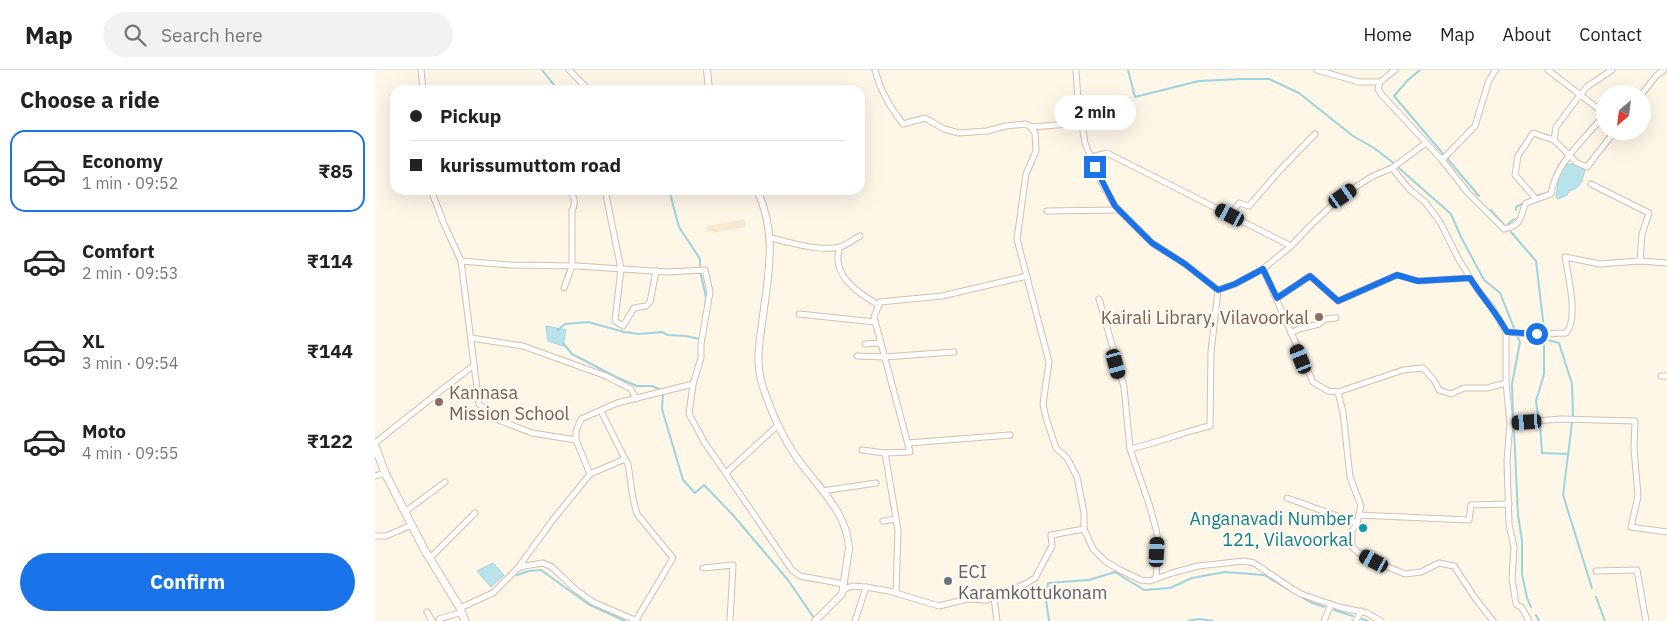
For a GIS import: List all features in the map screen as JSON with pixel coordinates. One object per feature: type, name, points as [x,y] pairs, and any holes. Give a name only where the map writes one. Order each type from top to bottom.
[{"type":"main road","points":[[375,445],[377,458],[430,558],[461,610],[465,621]]},
{"type":"street","points":[[421,70],[422,85]]},
{"type":"street","points":[[569,70],[584,85]]},
{"type":"street","points":[[707,70],[708,85]]},
{"type":"street","points":[[875,70],[889,104],[903,124],[925,118],[944,129],[959,132],[987,131],[1026,124],[1035,133],[1036,151],[1025,174],[1017,239],[1049,362],[1043,404],[1056,448],[1067,458],[1077,477],[1084,513],[1084,529],[1093,549],[1105,561],[1141,580],[1151,581],[1198,566],[1244,561],[1254,563],[1301,594],[1367,613],[1381,621]]},
{"type":"street","points":[[1076,70],[1085,143],[1099,178],[1115,206],[1152,243],[1185,264],[1218,290]]},
{"type":"street","points":[[1317,70],[1359,82],[1380,82]]},
{"type":"street","points":[[1395,70],[1380,82],[1378,89],[1382,95],[1425,143],[1444,157],[1469,193],[1504,229],[1515,227],[1521,220],[1526,203],[1551,194],[1553,183],[1569,156],[1605,114],[1548,70]]},
{"type":"street","points":[[1444,157],[1475,126],[1489,80],[1495,70]]},
{"type":"street","points":[[1554,140],[1556,127],[1580,95],[1588,86],[1611,70]]},
{"type":"street","points":[[1649,85],[1664,70]]},
{"type":"street","points":[[1031,127],[1082,123]]},
{"type":"street","points":[[1536,199],[1515,175],[1517,156],[1533,133],[1554,140],[1577,163],[1587,167],[1608,140]]},
{"type":"street","points":[[1230,215],[1239,203],[1249,206],[1315,134]]},
{"type":"street","points":[[1218,290],[1235,284],[1263,269],[1291,246],[1343,196],[1371,177],[1392,167],[1425,143]]},
{"type":"street","points":[[1091,157],[1107,153],[1291,246]]},
{"type":"street","points":[[1392,167],[1409,190],[1425,202],[1440,222],[1470,278],[1507,332],[1506,383],[1510,423],[1507,460],[1509,524],[1514,547],[1512,579],[1516,604],[1522,608],[1529,621]]},
{"type":"street","points":[[1591,184],[1649,212],[1642,234],[1640,261]]},
{"type":"street","points":[[433,195],[461,261],[479,404],[495,419],[532,433],[576,440]]},
{"type":"street","points":[[564,288],[572,266],[572,211],[574,206],[573,195]]},
{"type":"street","points":[[606,195],[621,269],[615,321],[623,326],[634,308],[646,306],[650,302],[656,271]]},
{"type":"street","points":[[759,195],[768,220],[770,238],[768,281],[757,359],[762,383],[777,426],[796,457],[837,510],[849,541],[844,587],[837,600],[824,610],[815,621]]},
{"type":"street","points":[[1047,211],[1119,210]]},
{"type":"street","points":[[770,238],[811,247],[840,246],[861,236]]},
{"type":"street","points":[[840,246],[837,255],[842,275],[859,294],[879,305]]},
{"type":"street","points":[[1507,332],[1529,334],[1566,333],[1570,329],[1572,324],[1571,296],[1565,257],[1600,264],[1640,261],[1667,263]]},
{"type":"street","points":[[461,261],[656,271],[705,270],[710,292],[701,344],[701,358],[693,384],[689,414],[705,443],[792,570],[801,576],[844,587],[866,587],[896,593],[939,606],[967,599],[987,600],[1035,578],[1052,546],[1051,535],[1084,529]]},
{"type":"street","points":[[1263,269],[1313,382],[1328,392],[1338,392],[1403,370],[1423,368],[1434,380],[1439,390],[1451,394],[1464,388],[1487,388],[1506,383]]},
{"type":"street","points":[[1277,298],[1310,276],[1338,301],[1397,275],[1418,281],[1470,278]]},
{"type":"street","points":[[862,450],[885,453],[910,452],[909,442],[874,317],[880,302],[942,296],[1027,276]]},
{"type":"street","points":[[1130,449],[1210,426],[1211,352],[1218,290]]},
{"type":"street","points":[[1099,299],[1124,387],[1130,449],[1149,504],[1158,541],[1156,579]]},
{"type":"street","points":[[799,314],[875,322]]},
{"type":"street","points":[[1291,333],[1319,324],[1325,319],[1336,318]]},
{"type":"street","points":[[471,338],[523,346],[606,376],[631,389],[636,399]]},
{"type":"street","points":[[865,344],[881,343]]},
{"type":"street","points":[[857,356],[884,357],[954,352]]},
{"type":"street","points":[[375,445],[474,365]]},
{"type":"street","points":[[590,474],[576,440],[576,431],[581,419],[617,404],[693,384]]},
{"type":"street","points":[[1338,392],[1343,412],[1349,477],[1361,506],[1357,523],[1352,531],[1351,546],[1359,553],[1405,574],[1421,572],[1439,563],[1454,566],[1493,621]]},
{"type":"street","points":[[517,569],[529,564],[547,564],[593,602],[637,621],[673,558],[637,514],[628,464],[601,410]]},
{"type":"street","points":[[1510,423],[1569,420],[1635,420],[1634,448],[1637,496],[1631,527],[1667,532]]},
{"type":"street","points":[[726,473],[777,426]]},
{"type":"street","points":[[909,442],[1010,435]]},
{"type":"street","points":[[885,453],[898,530],[896,593]]},
{"type":"street","points":[[439,619],[493,593],[517,569],[551,521],[590,474],[625,459]]},
{"type":"street","points":[[375,476],[385,473]]},
{"type":"street","points":[[406,511],[445,482]]},
{"type":"street","points":[[822,491],[876,483]]},
{"type":"street","points":[[1287,498],[1357,523]]},
{"type":"street","points":[[1359,515],[1469,520],[1471,505],[1509,504]]},
{"type":"street","points":[[430,558],[475,513]]},
{"type":"street","points":[[883,521],[896,519]]},
{"type":"street","points":[[375,536],[386,536],[412,525]]},
{"type":"street","points":[[703,568],[733,565],[731,621]]},
{"type":"street","points":[[1596,571],[1637,570],[1646,621]]},
{"type":"street","points":[[855,621],[866,587]]},
{"type":"street","points":[[994,598],[997,621]]},
{"type":"street","points":[[1324,621],[1331,604]]},
{"type":"street","points":[[1356,621],[1361,611]]},
{"type":"street","points":[[427,612],[432,621]]},
{"type":"shaded area","points":[[744,219],[746,227],[713,233],[713,231],[707,232],[706,226]]},
{"type":"water","points":[[1568,164],[1575,164],[1585,170],[1582,181],[1579,186],[1569,191],[1567,195],[1558,199],[1556,196],[1561,172]]},
{"type":"water","points":[[546,326],[566,330],[563,346],[548,341]]},
{"type":"water","points":[[493,563],[504,575],[491,587],[477,571]]},
{"type":"waterway","points":[[542,70],[554,85]]},
{"type":"waterway","points":[[1128,70],[1135,97],[1199,81],[1241,79],[1269,79],[1299,93],[1353,136],[1374,148],[1391,161],[1451,214],[1484,280],[1500,293],[1514,328]]},
{"type":"waterway","points":[[1420,70],[1394,96],[1479,196]]},
{"type":"waterway","points":[[1535,196],[1550,192]]},
{"type":"waterway","points":[[670,195],[679,227],[700,259],[700,266]]},
{"type":"waterway","points":[[1516,210],[1516,207],[1522,204]]},
{"type":"waterway","points":[[1491,210],[1504,225]]},
{"type":"waterway","points":[[1507,225],[1514,219]]},
{"type":"waterway","points":[[1511,232],[1536,261],[1544,329]]},
{"type":"waterway","points":[[700,271],[706,297],[705,306]]},
{"type":"waterway","points":[[558,330],[565,324],[588,322],[624,332],[639,334],[662,332],[668,335],[700,339]]},
{"type":"waterway","points":[[1513,417],[1512,384],[1520,342],[1518,338]]},
{"type":"waterway","points":[[1538,415],[1536,401],[1544,374],[1544,339],[1559,343],[1572,384],[1573,415],[1563,495],[1592,588]]},
{"type":"waterway","points":[[563,343],[572,354],[618,378],[637,386],[652,386],[661,390]]},
{"type":"waterway","points":[[663,393],[662,409],[683,480],[695,493],[704,485],[733,515],[788,580],[814,618]]},
{"type":"waterway","points":[[1540,424],[1542,453],[1568,454]]},
{"type":"waterway","points":[[1514,429],[1518,515],[1522,541],[1522,574],[1531,607]]},
{"type":"waterway","points":[[517,575],[541,570],[588,604],[625,621]]},
{"type":"waterway","points":[[1049,621],[1046,600],[1048,583],[1089,580],[1115,572],[1144,590],[1170,588],[1192,578],[1225,572],[1264,575],[1310,602],[1324,607]]},
{"type":"waterway","points":[[1596,597],[1605,621]]},
{"type":"waterway","points":[[1334,610],[1353,616]]},
{"type":"waterway","points":[[1536,615],[1539,621]]},
{"type":"waterway","points":[[1188,621],[1199,619],[1213,621]]},
{"type":"waterway","points":[[1362,619],[1368,621]]},
{"type":"place","name":"Kairali Library, Vilavoorkal","points":[[1319,317]]},
{"type":"place","name":"Kannasa Mission School","points":[[439,402]]},
{"type":"place","name":"Anganavadi Number 121, Vilavoorkal","points":[[1363,528]]},
{"type":"place","name":"ECI Karamkottukonam","points":[[948,581]]},
{"type":"route","points":[[1095,167],[1115,206],[1152,243],[1185,264],[1218,290],[1235,284],[1263,269],[1277,298],[1310,276],[1338,301],[1397,275],[1418,281],[1470,278],[1499,317],[1507,332],[1537,334]]}]
